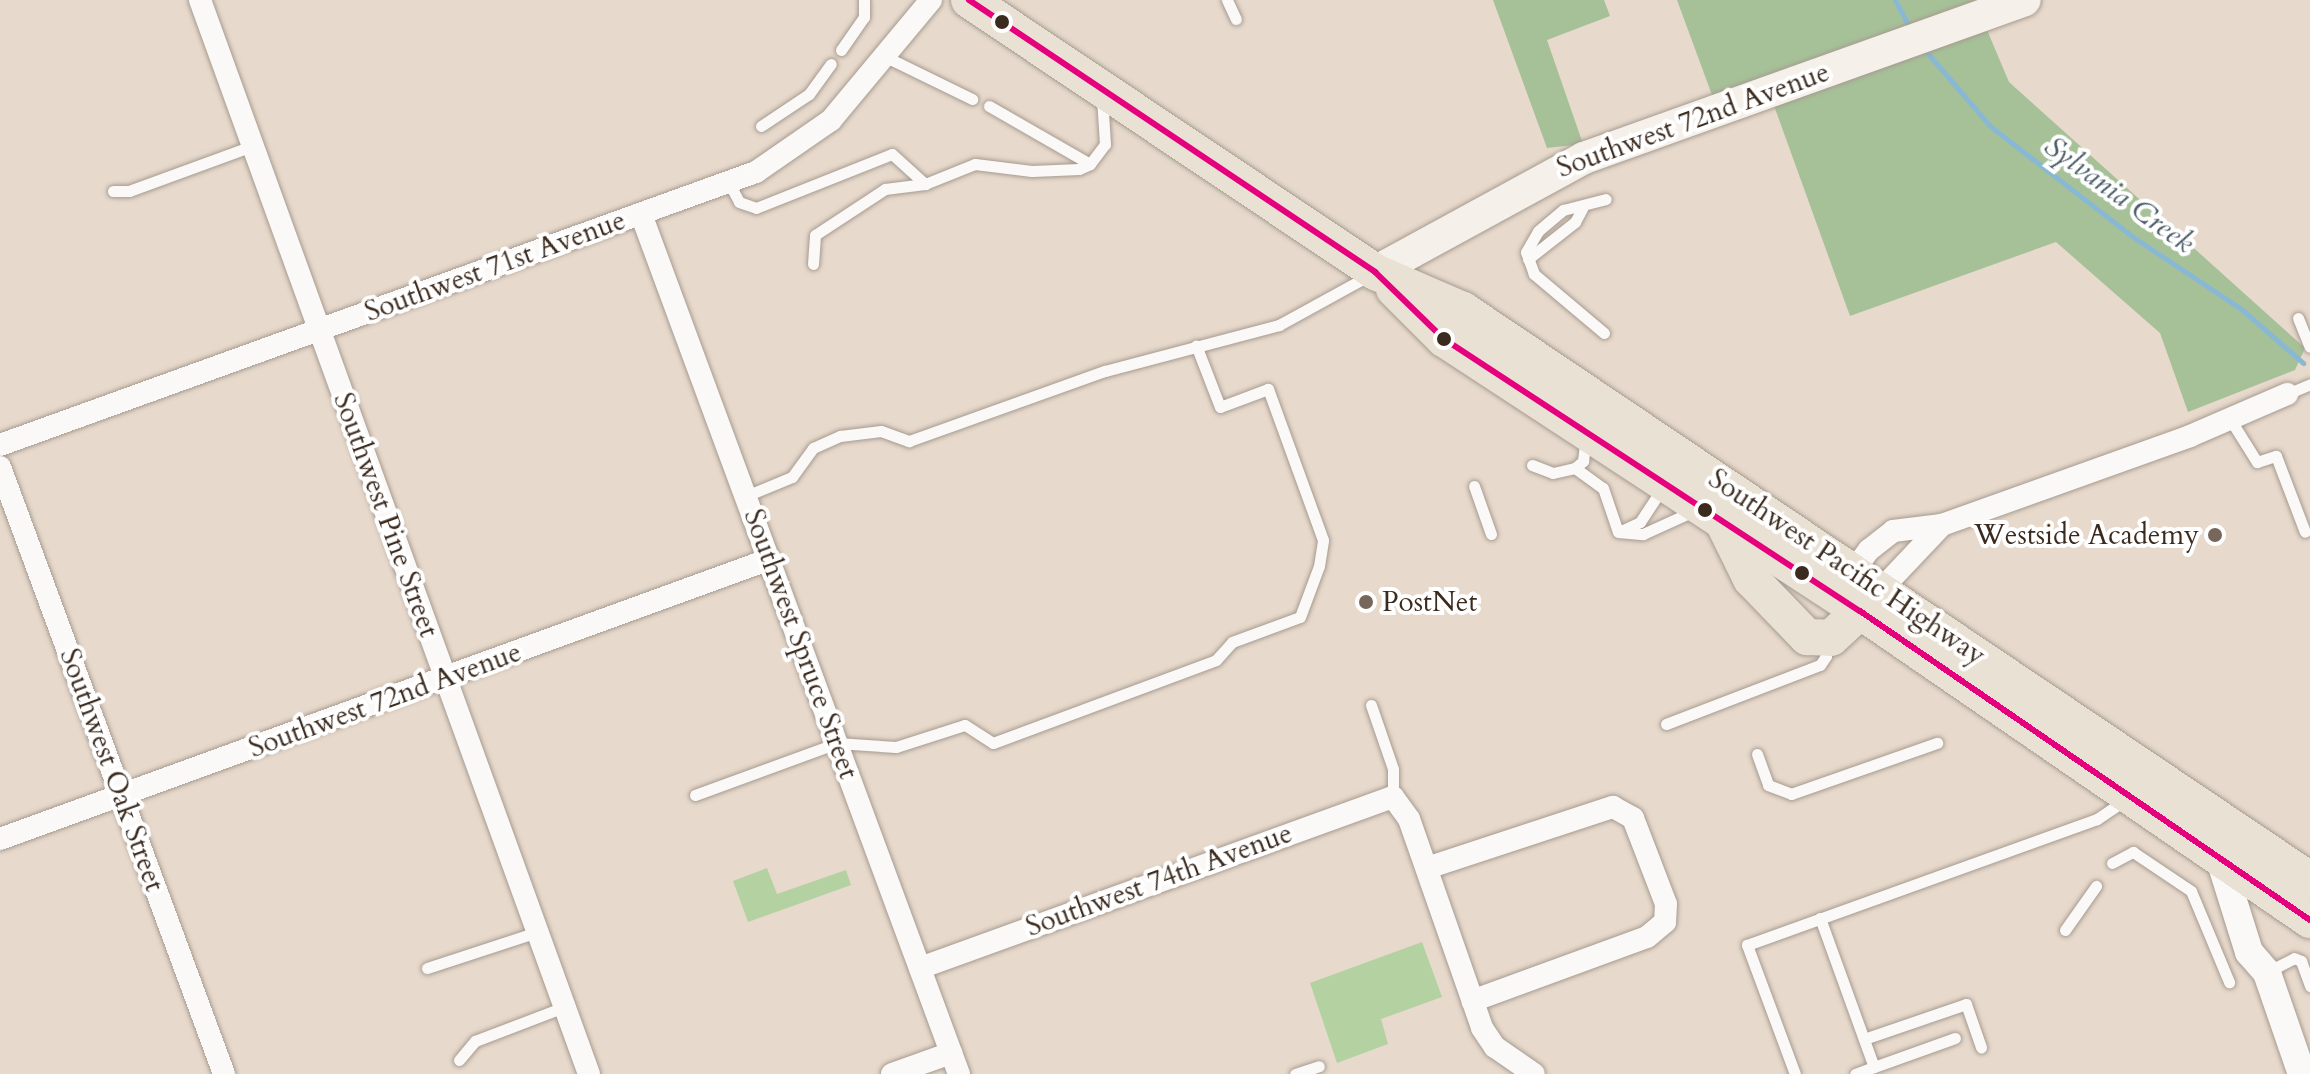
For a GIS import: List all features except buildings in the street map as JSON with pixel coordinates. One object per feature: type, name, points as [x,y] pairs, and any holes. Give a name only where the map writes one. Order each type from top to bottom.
[{"type":"highway","name":"Southwest Pacific Highway","points":[[969,0],[1375,272],[1463,310],[1858,592],[2131,795],[2310,920]]},
{"type":"highway","name":"Southwest Pacific Highway","points":[[1375,272],[1444,339],[1586,434],[1712,513],[1858,592],[2310,880]]},
{"type":"highway","points":[[1712,513],[1764,596],[1807,637],[1824,640],[1858,592]]},
{"type":"main road","name":"Southwest 72nd Avenue","points":[[1375,272],[1584,158],[2025,0]]},
{"type":"street","name":"Southwest Pine Street","points":[[200,0],[589,1074]]},
{"type":"street","name":"Southwest 71st Avenue","points":[[0,445],[729,183],[807,141],[886,57],[931,0]]},
{"type":"street","name":"Southwest Spruce Street","points":[[641,214],[955,1063]]},
{"type":"street","points":[[1858,592],[1893,531],[1942,525],[2230,419],[2287,394]]},
{"type":"street","name":"Southwest Oak Street","points":[[0,467],[224,1074]]},
{"type":"street","points":[[1858,592],[1942,525]]},
{"type":"street","name":"Southwest 72nd Avenue","points":[[0,839],[770,559]]},
{"type":"street","points":[[1396,798],[1427,868],[1472,1001],[1495,1047],[1534,1074]]},
{"type":"street","name":"Southwest 74th Avenue","points":[[920,968],[1396,798]]},
{"type":"street","points":[[1427,868],[1613,807],[1633,818],[1666,904],[1665,922],[1647,937],[1472,1001]]},
{"type":"street","points":[[2218,853],[2249,952],[2267,973],[2299,1070]]},
{"type":"street","points":[[892,1074],[955,1063]]},
{"type":"lane","points":[[841,50],[864,17],[864,0]]},
{"type":"lane","points":[[1227,0],[1236,19]]},
{"type":"lane","points":[[886,57],[972,99]]},
{"type":"lane","points":[[761,126],[809,94],[831,64]]},
{"type":"lane","points":[[813,264],[810,255],[815,235],[885,189],[925,184],[975,164],[1032,171],[1090,164],[1105,144],[1101,89]]},
{"type":"lane","points":[[989,106],[1090,164]]},
{"type":"lane","points":[[113,191],[129,191],[252,146]]},
{"type":"lane","points":[[729,183],[739,202],[768,205],[892,154],[925,184]]},
{"type":"lane","points":[[1604,333],[1534,274],[1527,261],[1530,242],[1547,222],[1563,210],[1582,209],[1606,199]]},
{"type":"lane","points":[[1527,261],[1531,253],[1575,222],[1582,209]]},
{"type":"lane","points":[[746,496],[792,477],[813,448],[840,436],[881,431],[909,441],[1105,371],[1279,325],[1375,272]]},
{"type":"lane","points":[[2298,318],[2310,347]]},
{"type":"lane","points":[[695,795],[837,743],[896,747],[965,725],[993,743],[1216,660],[1232,642],[1300,617],[1319,566],[1323,540],[1268,389],[1220,407],[1196,345]]},
{"type":"lane","points":[[2287,394],[2310,384]]},
{"type":"lane","points":[[2230,419],[2257,462],[2276,456],[2305,532]]},
{"type":"lane","points":[[1532,465],[1553,473],[1575,468],[1583,461],[1586,434]]},
{"type":"lane","points":[[1575,468],[1603,488],[1618,532]]},
{"type":"lane","points":[[1618,532],[1640,522],[1665,483]]},
{"type":"lane","points":[[1474,486],[1491,534]]},
{"type":"lane","points":[[1618,532],[1643,534],[1712,513]]},
{"type":"lane","points":[[1666,724],[1820,665],[1826,656],[1824,640]]},
{"type":"lane","points":[[1371,705],[1393,769],[1396,798]]},
{"type":"lane","points":[[1757,754],[1768,785],[1791,794],[1937,743]]},
{"type":"lane","points":[[1795,1074],[1747,945],[2097,819],[2131,795]]},
{"type":"lane","points":[[2112,863],[2133,852],[2191,891],[2229,982]]},
{"type":"lane","points":[[2065,930],[2096,886]]},
{"type":"lane","points":[[1820,918],[1874,1067]]},
{"type":"lane","points":[[427,968],[537,932]]},
{"type":"lane","points":[[2267,973],[2294,958],[2301,961],[2310,986]]},
{"type":"lane","points":[[1864,1039],[1966,1004],[1981,1047]]},
{"type":"lane","points":[[459,1060],[475,1041],[564,1007]]},
{"type":"lane","points":[[1855,1074],[1955,1038]]},
{"type":"lane","points":[[1295,1074],[1319,1066]]},
{"type":"green space","points":[[1493,0],[1604,0],[1610,16],[1547,40],[1583,144],[1547,148]]},
{"type":"green space","points":[[1677,0],[1977,0],[1712,95]]},
{"type":"green space","points":[[1987,30],[2009,82],[2305,348],[2295,370],[2188,412],[2160,333],[2056,242],[1850,316],[1773,103]]},
{"type":"green space","points":[[767,868],[777,894],[846,870],[851,885],[748,922],[733,881]]},
{"type":"green space","points":[[1422,942],[1442,997],[1381,1019],[1388,1044],[1337,1063],[1310,983]]},
{"type":"waterway","name":"Sylvania Creek","points":[[1895,0],[1908,24]]},
{"type":"waterway","name":"Sylvania Creek","points":[[1924,49],[1990,126],[2133,237],[2240,308],[2303,363]]},
{"type":"transit line","points":[[969,0],[1375,272],[1444,339],[1860,611],[2310,920]]},
{"type":"place","name":"Westside Academy","points":[[2215,535]]},
{"type":"place","name":"PostNet","points":[[1366,602]]}]
